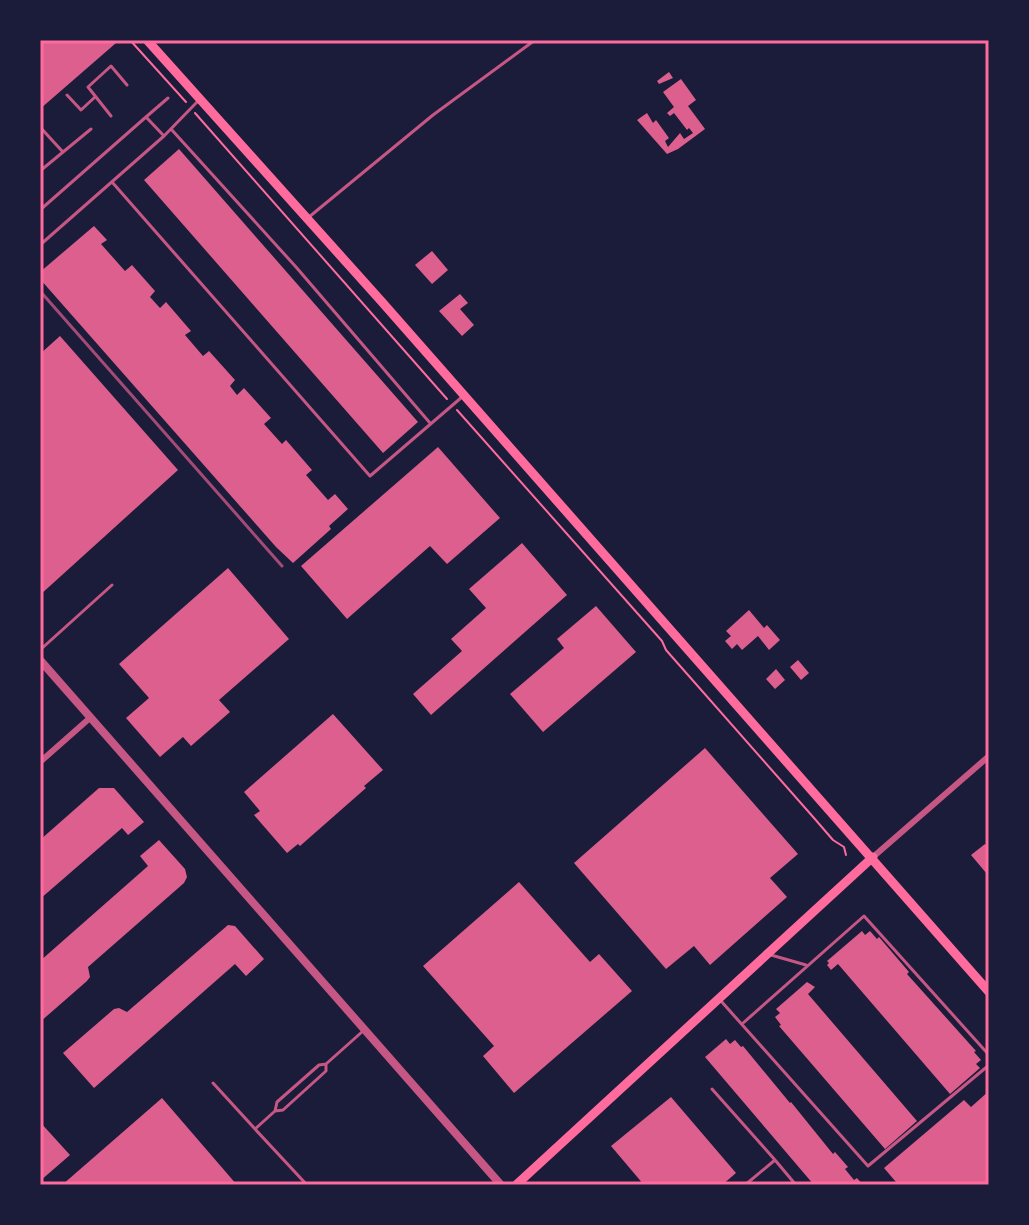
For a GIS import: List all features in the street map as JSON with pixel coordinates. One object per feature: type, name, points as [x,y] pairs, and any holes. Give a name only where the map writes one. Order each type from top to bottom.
[{"type":"main road","points":[[147,40],[873,857],[989,992]]},
{"type":"main road","points":[[516,1185],[873,857]]},
{"type":"street","points":[[40,660],[501,1185]]},
{"type":"street","points":[[40,762],[91,717]]},
{"type":"street","points":[[873,857],[989,756]]},
{"type":"lane","points":[[306,219],[433,115],[535,40]]},
{"type":"lane","points":[[111,116],[88,87],[111,66],[127,85]]},
{"type":"lane","points":[[67,95],[81,110],[96,96]]},
{"type":"lane","points":[[40,210],[168,98]]},
{"type":"lane","points":[[40,245],[164,136],[199,100]]},
{"type":"lane","points":[[146,117],[164,136]]},
{"type":"lane","points":[[40,127],[63,153]]},
{"type":"lane","points":[[40,171],[91,129]]},
{"type":"lane","points":[[171,129],[296,267],[431,424]]},
{"type":"lane","points":[[112,182],[370,476],[463,396]]},
{"type":"lane","points":[[40,650],[112,585]]},
{"type":"lane","points":[[742,1024],[864,916],[989,1055]]},
{"type":"lane","points":[[767,954],[807,965]]},
{"type":"lane","points":[[719,998],[868,1166],[989,1065]]},
{"type":"lane","points":[[275,1111],[277,1102],[365,1030]]},
{"type":"lane","points":[[255,1129],[275,1111],[283,1110],[326,1071],[326,1064]]},
{"type":"lane","points":[[213,1083],[307,1185]]},
{"type":"lane","points":[[712,1089],[796,1185]]},
{"type":"lane","points":[[745,1185],[775,1160]]},
{"type":"path","points":[[130,40],[625,598],[662,641],[666,650],[833,840],[844,847],[846,855]]},
{"type":"building","points":[[40,40],[113,40],[116,43],[40,109]]},
{"type":"building","points":[[669,72],[673,78],[659,84],[657,81]]},
{"type":"building","points":[[681,79],[696,100],[688,106],[705,129],[667,154],[637,120],[647,113],[653,123],[656,120],[669,138],[665,141],[668,147],[680,133],[684,139],[693,133],[674,113],[670,116],[667,113],[674,107],[663,92]]},
{"type":"building","points":[[179,149],[418,422],[383,453],[144,180]]},
{"type":"building","points":[[94,226],[107,240],[101,244],[125,271],[132,265],[155,291],[150,297],[160,308],[166,302],[191,331],[185,335],[203,356],[209,351],[235,380],[230,386],[237,395],[244,388],[271,418],[264,424],[282,444],[286,440],[312,470],[306,475],[328,500],[335,494],[348,509],[293,563],[40,279],[40,272]]},
{"type":"building","points":[[432,251],[448,270],[432,284],[415,265]]},
{"type":"building","points":[[460,294],[468,303],[460,309],[474,325],[462,336],[439,311]]},
{"type":"building","points":[[60,336],[178,470],[40,595],[40,354]]},
{"type":"building","points":[[438,447],[500,518],[447,564],[430,546],[347,619],[301,566]]},
{"type":"building","points":[[522,543],[567,595],[431,715],[413,694],[462,651],[451,639],[486,608],[469,589]]},
{"type":"building","points":[[228,568],[289,639],[219,700],[230,712],[191,746],[183,737],[160,757],[126,718],[149,698],[119,664]]},
{"type":"building","points":[[596,606],[636,652],[543,732],[510,694],[564,648],[557,639]]},
{"type":"building","points":[[749,610],[764,628],[767,625],[780,640],[769,650],[758,636],[742,650],[737,644],[732,649],[725,641],[731,636],[726,631]]},
{"type":"building","points":[[798,660],[809,673],[801,680],[790,667]]},
{"type":"building","points":[[776,669],[785,680],[775,689],[766,679]]},
{"type":"building","points":[[333,714],[383,770],[300,846],[298,844],[287,853],[254,815],[260,811],[244,792]]},
{"type":"building","points":[[705,748],[798,854],[770,878],[787,897],[710,965],[694,946],[666,969],[574,863]]},
{"type":"building","points":[[99,788],[114,788],[144,822],[128,835],[122,828],[40,899],[40,840]]},
{"type":"building","points":[[159,840],[185,869],[187,877],[184,883],[88,967],[90,977],[87,981],[40,1022],[40,961],[148,866],[140,856]]},
{"type":"building","points":[[985,844],[989,849],[987,874],[971,855]]},
{"type":"building","points":[[519,882],[590,962],[599,954],[632,991],[514,1093],[483,1056],[494,1046],[423,966]]},
{"type":"building","points":[[228,925],[235,926],[264,959],[246,976],[235,964],[94,1088],[63,1053],[114,1009],[127,1012]]},
{"type":"building","points":[[862,931],[865,935],[870,931],[877,939],[879,937],[981,1060],[976,1064],[980,1068],[950,1094],[838,964],[831,970],[827,965],[827,961]]},
{"type":"building","points":[[807,982],[815,987],[808,994],[917,1121],[885,1149],[779,1026],[775,1017],[780,1013],[776,1009]]},
{"type":"building","points":[[726,1039],[730,1044],[735,1040],[743,1046],[833,1154],[835,1152],[848,1167],[845,1169],[854,1180],[857,1178],[863,1185],[814,1185],[705,1057]]},
{"type":"building","points":[[989,1091],[989,1185],[892,1185],[896,1182],[884,1168],[964,1100],[971,1107]]},
{"type":"building","points":[[671,1097],[736,1173],[722,1185],[644,1185],[611,1146]]},
{"type":"building","points":[[162,1098],[237,1185],[62,1185]]},
{"type":"building","points":[[40,1122],[70,1155],[40,1181]]},
{"type":"railway","points":[[40,291],[282,566]]}]
